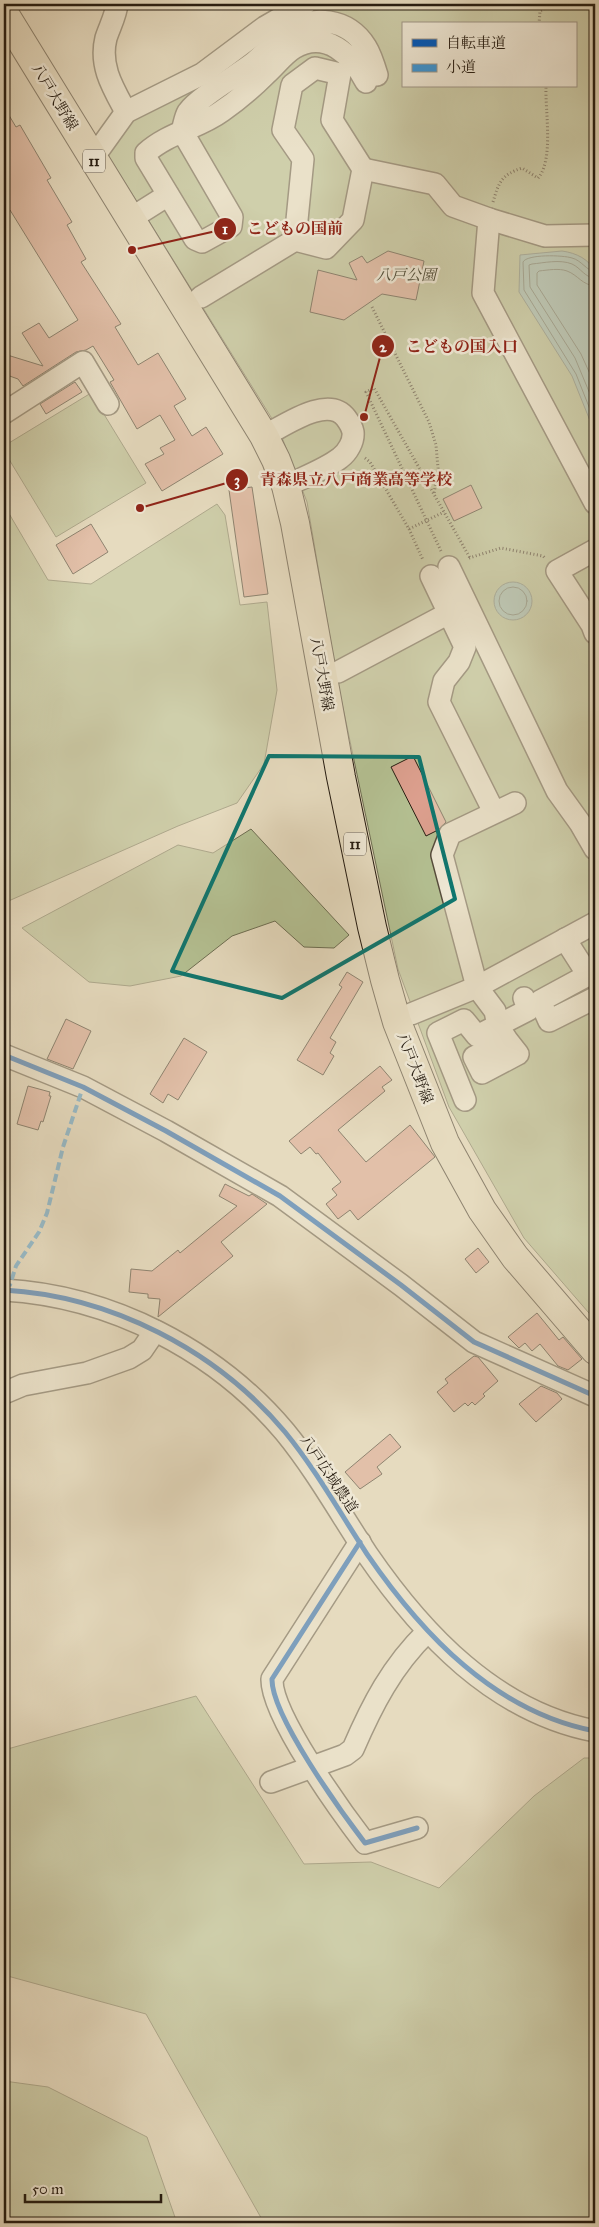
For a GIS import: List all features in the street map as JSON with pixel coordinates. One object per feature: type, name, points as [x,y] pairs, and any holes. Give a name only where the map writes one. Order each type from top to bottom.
[{"type":"main road","name":"八戸大野線","points":[[4,13],[264,436],[276,460],[286,486],[295,523],[370,918],[384,980],[398,1022],[445,1143],[482,1210],[515,1257],[595,1350]]},
{"type":"street","points":[[117,4],[106,40],[107,77],[126,112]]},
{"type":"street","points":[[93,158],[126,112],[202,74],[264,27],[305,4]]},
{"type":"street","points":[[182,130],[232,217],[231,226],[202,242],[195,239],[146,158],[146,152],[182,130],[224,110],[253,87],[292,48],[303,43],[332,44],[344,51],[372,78]]},
{"type":"street","points":[[201,297],[295,240],[326,248],[353,220],[363,169],[332,120],[340,74],[315,68],[292,84],[283,130],[304,159],[295,240]]},
{"type":"street","points":[[363,169],[436,184],[453,206],[545,236],[595,235]]},
{"type":"street","points":[[130,219],[168,195]]},
{"type":"street","points":[[489,219],[483,293],[595,503]]},
{"type":"street","points":[[4,413],[83,362],[108,404]]},
{"type":"street","points":[[264,436],[314,410],[329,408],[342,413],[349,422],[353,432],[350,446],[340,458],[286,486]]},
{"type":"street","points":[[595,550],[558,571],[592,625],[595,633]]},
{"type":"street","points":[[440,572],[449,613],[465,647],[459,662],[444,681],[439,702],[494,812]]},
{"type":"street","points":[[440,572],[557,792],[580,822],[595,849]]},
{"type":"street","points":[[338,672],[449,613]]},
{"type":"street","points":[[500,1026],[477,987],[442,855],[450,834],[515,803]]},
{"type":"street","points":[[411,1014],[477,987],[595,922]]},
{"type":"street","points":[[565,939],[588,962],[588,974],[540,1001],[549,1021],[595,998]]},
{"type":"street","points":[[465,1100],[438,1033],[464,1020],[477,1036],[500,1026],[528,1010],[524,998],[588,962]]},
{"type":"street","points":[[4,1055],[83,1087],[166,1131],[280,1196],[400,1284],[474,1342],[595,1396]]},
{"type":"street","name":"八戸広域農道","points":[[4,1290],[22,1291],[74,1301],[116,1314],[155,1331],[207,1361],[234,1382],[285,1433],[311,1467],[395,1593],[446,1652],[505,1695],[534,1710],[595,1730]]},
{"type":"street","points":[[4,1393],[23,1386],[88,1373],[129,1358],[142,1350],[155,1331]]},
{"type":"street","points":[[360,1542],[272,1680],[272,1688],[284,1717],[311,1767],[365,1843],[417,1828]]},
{"type":"street","points":[[271,1782],[345,1755],[352,1749],[389,1677],[408,1651],[427,1632]]},
{"type":"path","points":[[539,22],[540,11],[548,7],[552,10],[557,4]]},
{"type":"path","points":[[489,219],[498,182],[510,172],[522,168],[538,178],[544,171],[547,157],[546,88]]},
{"type":"path","points":[[372,307],[429,422],[436,445],[438,468],[434,495]]},
{"type":"path","points":[[440,572],[426,520],[366,392],[374,388],[470,558]]},
{"type":"path","points":[[350,446],[370,462],[408,529],[440,572]]},
{"type":"path","points":[[408,529],[444,512]]},
{"type":"path","points":[[440,572],[470,558],[501,548],[542,556],[558,571]]},
{"type":"highlighted area","points":[[269,756],[419,757],[455,899],[282,998],[172,971]]},
{"type":"green space","name":"八戸公園","points":[[321,4],[595,4],[595,1320],[524,1238],[449,1107],[398,969],[338,684],[307,502],[283,440],[271,417],[106,152],[135,117],[204,85],[297,15]]},
{"type":"green space","points":[[91,393],[146,483],[56,537],[4,451],[4,446]]},
{"type":"green space","points":[[217,504],[225,515],[240,605],[267,602],[277,690],[264,764],[237,803],[178,826],[4,903],[4,505],[48,580],[91,584]]},
{"type":"green space","points":[[251,829],[349,935],[334,948],[304,947],[275,921],[232,936],[181,976],[130,986],[89,982],[22,928],[178,845],[213,853]]},
{"type":"green space","points":[[196,1696],[304,1864],[371,1862],[439,1888],[534,1796],[584,1758],[595,1758],[595,2223],[264,2223],[146,2014],[4,1975],[4,1750]]},
{"type":"green space","points":[[4,2081],[48,2087],[147,2137],[177,2223],[4,2223]]},
{"type":"water","points":[[562,251],[572,253],[586,260],[595,273],[595,433],[572,376],[519,292],[520,255]]},
{"type":"water","points":[[513,582],[526,588],[532,601],[526,614],[513,620],[500,614],[494,601],[500,588]]},
{"type":"building","points":[[4,107],[16,127],[20,125],[51,178],[47,180],[72,222],[67,225],[86,259],[81,262],[121,324],[115,327],[138,365],[158,353],[186,399],[174,406],[192,436],[206,427],[223,454],[162,491],[145,464],[164,454],[160,448],[175,440],[160,415],[137,429],[110,382],[114,380],[93,346],[76,352],[23,386],[18,379],[4,374],[4,354],[43,366],[22,333],[39,323],[49,338],[78,320],[10,210],[4,213]]},
{"type":"building","points":[[388,251],[424,261],[416,300],[382,294],[344,320],[310,312],[318,270],[357,280],[349,263],[362,256],[367,263]]},
{"type":"building","points":[[75,382],[82,392],[46,414],[40,404]]},
{"type":"building","points":[[471,485],[482,508],[454,521],[443,499]]},
{"type":"building","points":[[252,487],[268,594],[244,597],[229,490]]},
{"type":"building","points":[[91,524],[108,552],[73,574],[56,545]]},
{"type":"building","points":[[413,756],[446,822],[438,830],[426,836],[391,767]]},
{"type":"building","points":[[347,972],[363,982],[330,1038],[336,1042],[330,1053],[334,1056],[323,1075],[297,1060],[342,987],[339,985]]},
{"type":"building","points":[[66,1019],[91,1031],[73,1069],[47,1059]]},
{"type":"building","points":[[184,1038],[207,1052],[178,1100],[168,1094],[163,1103],[150,1094]]},
{"type":"building","points":[[380,1066],[392,1080],[382,1087],[385,1091],[338,1130],[366,1162],[410,1125],[435,1157],[358,1220],[350,1210],[338,1219],[326,1204],[337,1195],[332,1189],[341,1182],[318,1153],[316,1154],[310,1147],[301,1154],[289,1141]]},
{"type":"building","points":[[28,1086],[50,1092],[49,1096],[51,1096],[43,1122],[41,1121],[38,1130],[17,1124]]},
{"type":"building","points":[[225,1184],[249,1196],[252,1194],[267,1204],[221,1242],[233,1256],[158,1317],[160,1299],[148,1298],[148,1294],[129,1292],[131,1269],[152,1271],[178,1250],[180,1253],[237,1206],[219,1196]]},
{"type":"building","points":[[478,1248],[489,1262],[476,1273],[465,1259]]},
{"type":"building","points":[[537,1313],[559,1340],[563,1337],[582,1359],[568,1370],[558,1366],[540,1344],[532,1351],[525,1343],[519,1348],[508,1337]]},
{"type":"building","points":[[474,1356],[478,1357],[498,1381],[483,1394],[485,1396],[475,1405],[472,1402],[468,1406],[465,1403],[454,1412],[437,1392],[448,1383],[445,1379]]},
{"type":"building","points":[[541,1386],[557,1393],[562,1399],[536,1422],[519,1404]]},
{"type":"building","points":[[390,1434],[401,1447],[377,1467],[382,1474],[360,1489],[345,1472]]},
{"type":"marked path","points":[[8,1291],[16,1266],[39,1232],[47,1213],[63,1147],[83,1087]]},
{"type":"cycle path","points":[[4,1055],[83,1087],[166,1131],[280,1196],[401,1285],[474,1342],[595,1396]]},
{"type":"cycle path","points":[[4,1290],[44,1294],[83,1303],[122,1316],[159,1332],[227,1376],[258,1403],[285,1432],[317,1476],[388,1584],[437,1640],[493,1688],[525,1707],[559,1721],[595,1731]]},
{"type":"cycle path","points":[[360,1542],[272,1679],[275,1695],[295,1739],[325,1787],[365,1843],[417,1828]]},
{"type":"place","name":"こどもの国前","points":[[132,250]]},
{"type":"place","name":"こどもの国入口","points":[[364,417]]},
{"type":"place","name":"青森県立八戸商業高等学校","points":[[140,508]]}]
